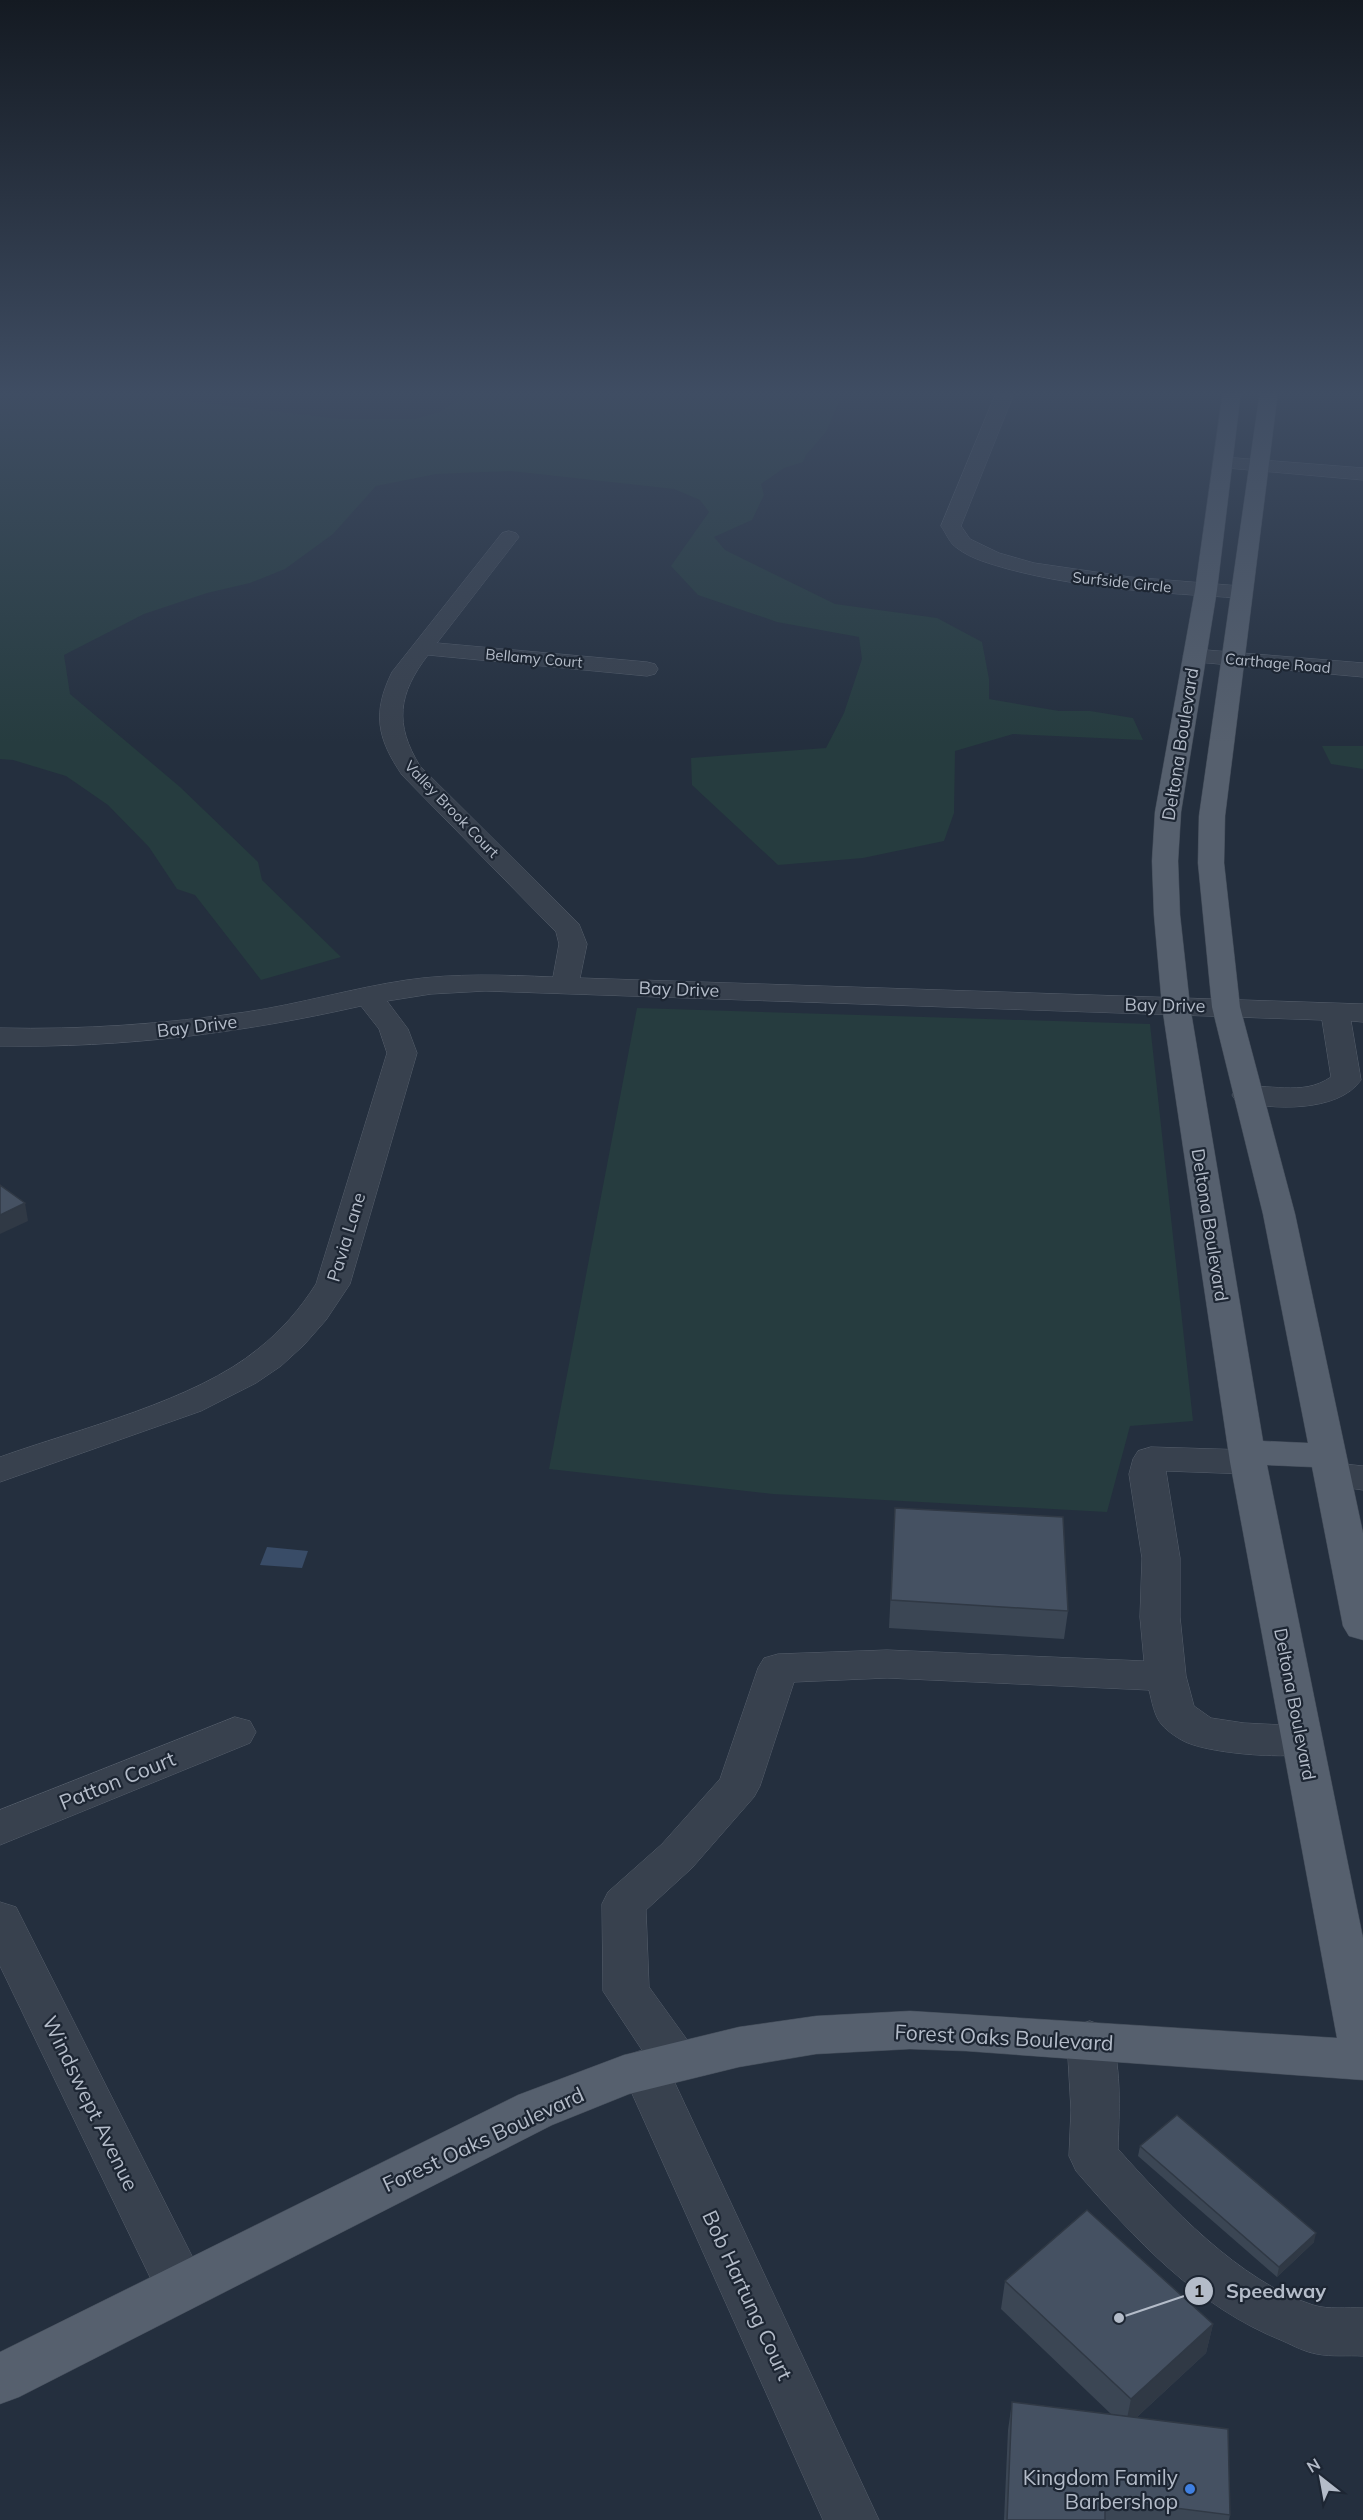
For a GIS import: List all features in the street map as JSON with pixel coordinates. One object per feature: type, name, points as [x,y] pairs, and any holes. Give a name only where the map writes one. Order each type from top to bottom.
[{"type":"main road","name":"Deltona Boulevard","points":[[1217,509],[1206,590],[1168,812],[1165,861],[1176,1006],[1247,1457],[1363,2054]]},
{"type":"main road","points":[[1252,509],[1212,816],[1210,863],[1226,1007],[1246,1095],[1279,1214],[1342,1470],[1361,1604]]},
{"type":"main road","points":[[1247,1457],[1342,1470]]},
{"type":"main road","name":"Forest Oaks Boulevard","points":[[0,2379],[535,2110],[660,2066],[739,2047],[816,2035],[910,2030],[1363,2060]]},
{"type":"street","name":"Surfside Circle","points":[[958,509],[951,526],[952,534],[957,541],[979,553],[1066,577],[1240,592]]},
{"type":"street","name":"Valley Brook Court","points":[[509,537],[403,672],[394,690],[390,709],[391,730],[398,750],[411,770],[569,930],[573,944],[565,985]]},
{"type":"street","name":"Bellamy Court","points":[[422,648],[647,669]]},
{"type":"street","name":"Carthage Road","points":[[1194,656],[1363,670]]},
{"type":"street","name":"Bay Drive","points":[[0,1037],[93,1036],[216,1025],[442,984],[485,983],[1349,1012]]},
{"type":"street","name":"Pavia Lane","points":[[0,1470],[189,1403],[230,1384],[266,1362],[295,1337],[317,1311],[333,1284],[402,1053],[401,1040],[393,1026],[368,996]]},
{"type":"street","points":[[1246,1095],[1310,1097],[1327,1093],[1346,1080],[1349,1012]]},
{"type":"street","points":[[1247,1457],[1151,1459],[1147,1474],[1161,1558],[1160,1617],[1166,1676],[1176,1714],[1201,1732],[1244,1738],[1302,1741]]},
{"type":"street","name":"Bob Hartung Court","points":[[851,2520],[660,2066],[626,1991],[624,1904],[677,1856],[739,1786],[778,1668],[887,1664],[1166,1676]]},
{"type":"street","name":"Patton Court","points":[[0,1828],[235,1732]]},
{"type":"street","name":"Windswept Avenue","points":[[0,1920],[181,2287]]},
{"type":"street","points":[[1090,2041],[1095,2110],[1093,2156],[1139,2209],[1221,2281],[1268,2309],[1315,2329],[1363,2332]]},
{"type":"green space","points":[[0,509],[356,509],[333,534],[285,569],[250,583],[207,593],[144,614],[64,655],[70,694],[180,787],[258,862],[262,880],[341,957],[261,980],[195,895],[177,889],[149,847],[108,805],[66,776],[13,760],[0,759]]},
{"type":"green space","points":[[706,509],[757,509],[752,520],[714,537],[725,550],[835,604],[937,618],[982,642],[989,679],[989,699],[1059,711],[1090,711],[1133,718],[1143,740],[1013,734],[955,751],[954,813],[944,841],[863,858],[778,865],[692,785],[691,758],[826,748],[844,713],[862,659],[859,637],[777,622],[698,595],[671,566],[709,512]]},
{"type":"green space","points":[[1322,746],[1363,746],[1363,769],[1331,764]]},
{"type":"green space","points":[[637,1008],[1150,1024],[1193,1421],[1130,1426],[1107,1512],[773,1494],[549,1469]]},
{"type":"water","points":[[267,1547],[308,1551],[302,1568],[260,1565]]},
{"type":"building","points":[[0,1185],[25,1203],[0,1215]]},
{"type":"building","points":[[895,1508],[1063,1517],[1068,1611],[891,1600]]},
{"type":"building","points":[[1177,2115],[1316,2233],[1279,2267],[1140,2146]]},
{"type":"building","points":[[1087,2210],[1213,2324],[1131,2399],[1005,2281]]},
{"type":"building","points":[[1012,2402],[1228,2429],[1230,2515],[1105,2499],[1105,2520],[1007,2520]]},
{"type":"place","name":"Speedway","points":[[1119,2318]]},
{"type":"place","name":"Kingdom Family Barbershop","points":[[1190,2489]]}]
